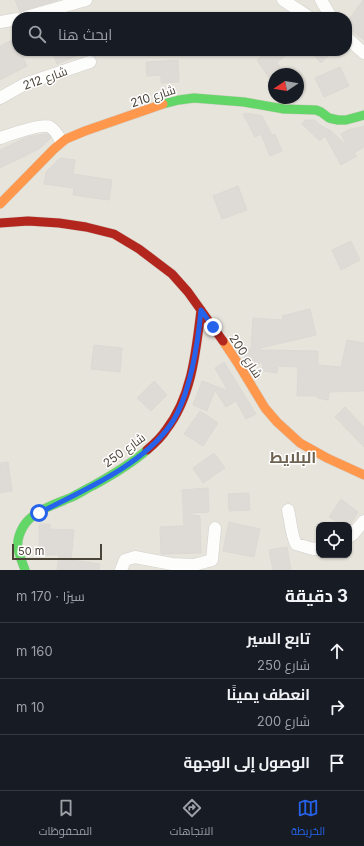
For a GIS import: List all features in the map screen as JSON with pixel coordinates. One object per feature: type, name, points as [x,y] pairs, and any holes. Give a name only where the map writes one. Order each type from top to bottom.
[{"type":"main road","name":"شارع 210","points":[[0,204],[61,142],[85,131],[164,104],[186,99],[204,98],[244,102],[284,109],[316,110],[320,111],[329,118],[339,121],[364,115]]},
{"type":"main road","name":"شارع 200","points":[[0,223],[59,223],[86,227],[114,234],[129,242],[172,274],[188,292],[237,362],[265,408],[277,422],[300,443],[327,458],[364,475]]},
{"type":"main road","name":"شارع 250","points":[[25,570],[17,552],[19,533],[27,521],[39,513],[94,485],[122,468],[154,444],[172,423],[183,400],[192,370],[201,310]]},
{"type":"street","points":[[44,12],[86,0]]},
{"type":"street","points":[[283,0],[301,12]]},
{"type":"street","points":[[321,0],[328,12]]},
{"type":"street","points":[[0,22],[12,20]]},
{"type":"street","points":[[352,42],[364,53]]},
{"type":"street","name":"شارع 212","points":[[0,98],[25,84],[90,62]]},
{"type":"street","points":[[0,138],[33,128],[47,126],[52,127],[58,134],[61,142]]},
{"type":"street","points":[[288,510],[293,538],[296,544],[316,548]]},
{"type":"street","points":[[352,534],[364,521]]},
{"type":"street","points":[[121,570],[125,560],[135,557],[172,564],[194,565],[212,560],[215,528]]},
{"type":"shaded area","points":[[0,0],[364,0],[364,570],[0,570]]},
{"type":"building","points":[[15,0],[58,0],[20,12]]},
{"type":"building","points":[[364,0],[364,40],[352,31],[354,27],[352,26],[352,15]]},
{"type":"building","points":[[12,40],[12,56],[22,56],[27,66],[0,80],[0,46]]},
{"type":"building","points":[[54,56],[77,56],[57,64]]},
{"type":"building","points":[[262,56],[285,56],[277,62],[281,68],[268,68],[268,76],[257,60]]},
{"type":"building","points":[[315,56],[328,56],[321,63]]},
{"type":"building","points":[[178,60],[179,82],[161,83],[161,75],[147,76],[146,62]]},
{"type":"building","points":[[340,67],[349,86],[324,97],[315,78]]},
{"type":"building","points":[[246,113],[262,116],[272,135],[275,134],[282,151],[270,156],[261,134],[255,137],[243,114]]},
{"type":"building","points":[[305,120],[314,120],[330,130],[347,146],[341,134],[348,130],[364,126],[364,147],[354,153],[357,156],[341,165],[325,136],[320,141],[302,124]]},
{"type":"building","points":[[48,134],[51,138],[39,149],[0,168],[0,150],[27,137]]},
{"type":"building","points":[[60,158],[75,160],[73,174],[112,180],[109,200],[73,195],[74,188],[44,184],[46,172]]},
{"type":"building","points":[[238,186],[247,210],[222,219],[213,196]]},
{"type":"building","points":[[351,241],[360,260],[341,270],[332,250]]},
{"type":"building","points":[[310,309],[316,335],[260,348],[260,350],[318,351],[318,365],[341,367],[347,340],[364,343],[364,391],[329,392],[328,400],[317,398],[317,396],[297,396],[298,367],[278,366],[277,373],[262,371],[263,362],[252,367],[239,347],[251,349],[253,318],[283,320],[282,316]]},
{"type":"building","points":[[94,345],[122,348],[120,372],[91,369]]},
{"type":"building","points":[[224,362],[256,414],[246,419],[236,401],[226,407],[215,390],[207,411],[193,405],[202,381],[228,391],[215,368]]},
{"type":"building","points":[[154,381],[167,395],[151,411],[137,398]]},
{"type":"building","points":[[345,407],[364,427],[364,447],[335,417]]},
{"type":"building","points":[[200,411],[218,423],[203,446],[184,434]]},
{"type":"building","points":[[214,453],[225,468],[203,483],[193,468]]},
{"type":"building","points":[[8,462],[12,491],[0,493],[0,463]]},
{"type":"building","points":[[208,488],[209,512],[192,513],[192,515],[200,516],[201,553],[161,554],[160,527],[184,526],[182,490]]},
{"type":"building","points":[[249,493],[250,510],[229,511],[228,494]]},
{"type":"building","points":[[341,499],[358,512],[352,522],[338,522],[329,517]]},
{"type":"building","points":[[229,522],[260,529],[254,557],[223,551]]},
{"type":"building","points":[[40,524],[50,524],[50,529],[74,530],[71,560],[100,564],[99,570],[57,570],[59,555],[39,555]]},
{"type":"building","points":[[287,547],[291,570],[273,570],[269,550]]},
{"type":"traffic: fast","points":[[163,104],[194,98],[244,102],[284,109],[316,110],[329,118],[338,120],[346,120],[364,115]]},
{"type":"traffic: fast","points":[[25,570],[19,554],[18,539],[27,521],[38,512],[72,497],[109,476],[129,464],[147,450]]},
{"type":"traffic: slow","points":[[0,204],[54,149],[66,139],[163,104]]},
{"type":"traffic: slow","points":[[223,341],[265,408],[277,422],[300,443],[327,458],[364,475]]},
{"type":"traffic: jam","points":[[0,223],[28,221],[59,223],[86,227],[114,234],[139,249],[172,274],[188,292],[223,341]]},
{"type":"traffic: jam","points":[[147,450],[164,433],[175,417],[182,403],[195,357],[201,310]]},
{"type":"district","name":"البلايط","points":[[293,457]]},
{"type":"route","points":[[39,513],[94,485],[117,471],[145,452],[160,438],[172,423],[183,400],[192,370],[201,310],[213,327]]}]
